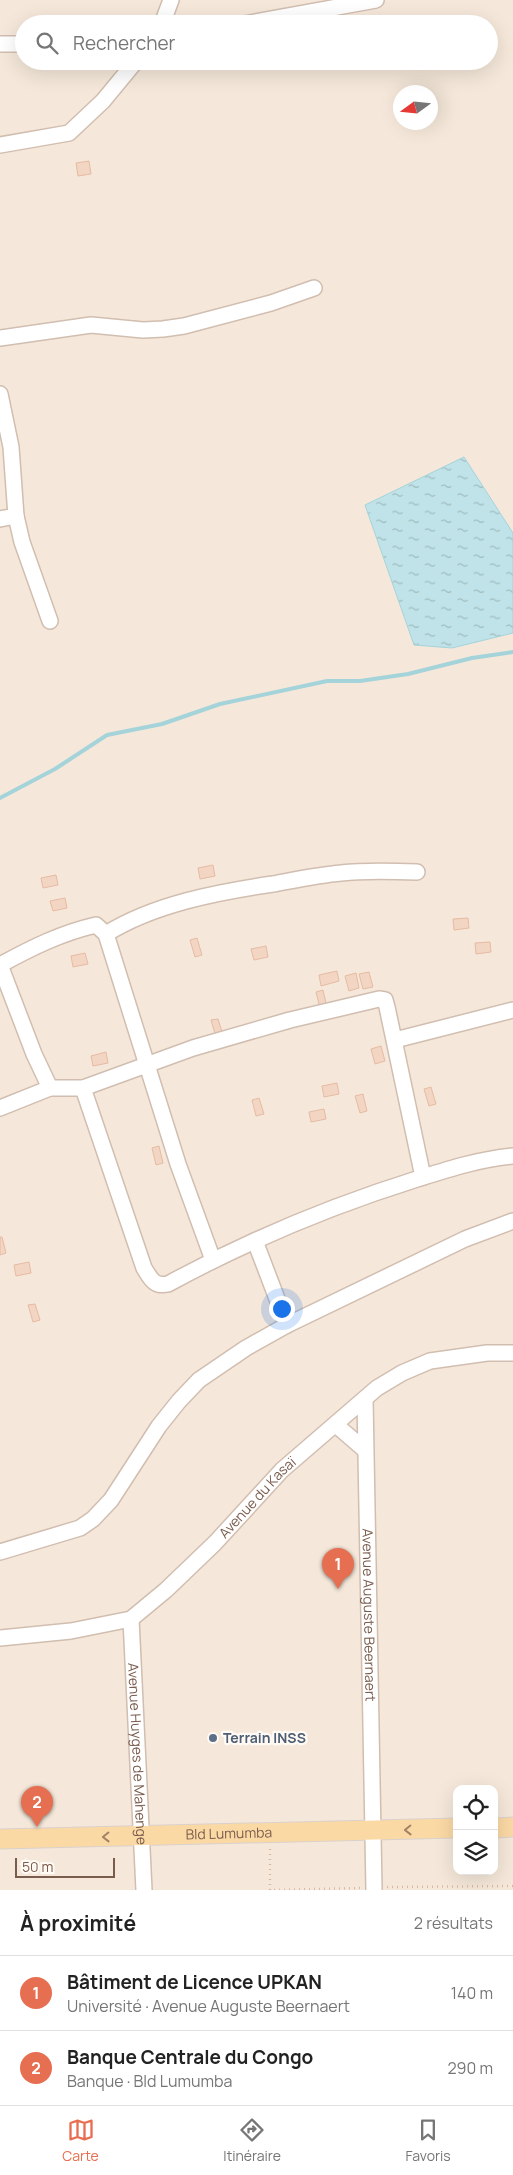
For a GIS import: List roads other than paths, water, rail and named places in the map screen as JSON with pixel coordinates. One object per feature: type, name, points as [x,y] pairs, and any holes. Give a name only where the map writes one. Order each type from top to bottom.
[{"type":"main road","points":[[498,1828],[513,1827]]},
{"type":"main road","name":"Bld Lumumba","points":[[0,1839],[453,1828]]},
{"type":"street","points":[[165,15],[171,0]]},
{"type":"street","points":[[294,15],[376,0]]},
{"type":"street","points":[[0,44],[15,44]]},
{"type":"street","points":[[0,145],[69,133],[103,101],[129,70]]},
{"type":"street","points":[[0,338],[91,325],[143,330],[184,326],[271,304],[314,288]]},
{"type":"street","points":[[0,394],[4,428],[14,472],[16,516],[22,542],[50,621]]},
{"type":"street","points":[[0,519],[16,516]]},
{"type":"street","points":[[106,934],[120,925],[168,907],[233,890],[341,873],[417,872]]},
{"type":"street","points":[[50,1088],[34,1054],[0,965],[33,947],[76,930],[96,925],[106,934],[178,1164],[213,1260]]},
{"type":"street","points":[[0,1108],[50,1088],[83,1088],[193,1048],[290,1020],[379,999],[385,1000],[395,1040],[423,1177]]},
{"type":"street","points":[[395,1040],[513,1010]]},
{"type":"street","points":[[83,1088],[141,1259],[150,1278],[155,1284],[161,1286],[255,1241],[332,1209],[423,1177],[488,1158],[513,1156]]},
{"type":"street","points":[[0,1552],[80,1528],[93,1519],[111,1500],[159,1426],[179,1400],[199,1380],[246,1348],[287,1325],[465,1239],[513,1221]]},
{"type":"street","points":[[255,1241],[287,1325]]},
{"type":"street","name":"Avenue du Kasaï","points":[[0,1638],[71,1631],[130,1619],[166,1590],[215,1543],[282,1470],[377,1388],[402,1373],[430,1361],[487,1353],[513,1353]]},
{"type":"street","name":"Avenue Auguste Beernaert","points":[[365,1399],[374,1889]]},
{"type":"street","points":[[336,1425],[365,1450]]},
{"type":"street","name":"Avenue Huyges de Mahenge","points":[[130,1619],[144,1890]]},
{"type":"water","points":[[464,457],[513,533],[513,633],[452,648],[414,645],[365,505]]},
{"type":"waterway","points":[[0,798],[55,769],[107,735],[162,724],[220,704],[327,681],[360,681],[408,674],[472,658],[513,652]]},
{"type":"place","name":"Bâtiment de Licence UPKAN","points":[[338,1589]]},
{"type":"place","name":"Terrain INSS","points":[[213,1738]]},
{"type":"place","name":"Banque Centrale du Congo","points":[[37,1827]]}]
